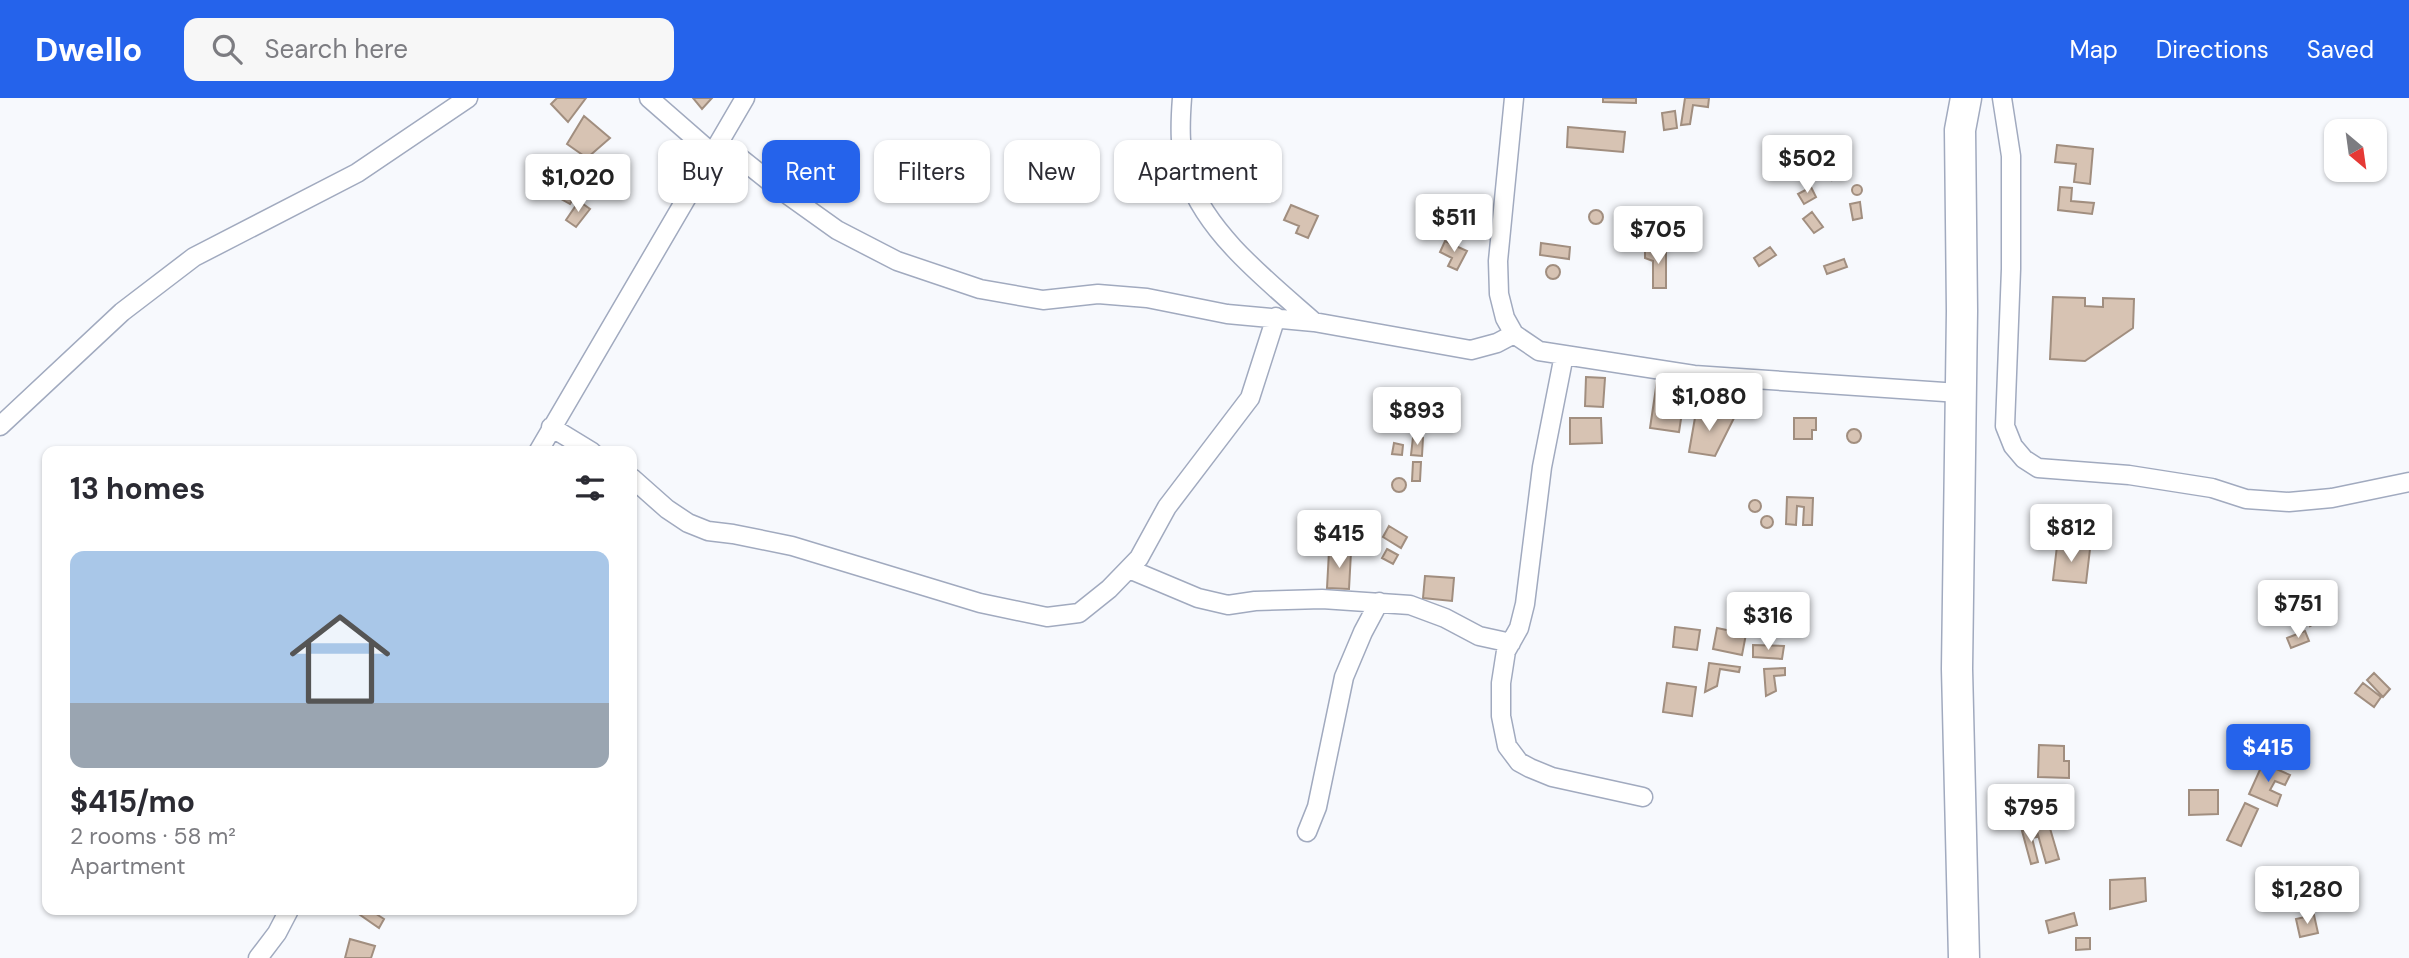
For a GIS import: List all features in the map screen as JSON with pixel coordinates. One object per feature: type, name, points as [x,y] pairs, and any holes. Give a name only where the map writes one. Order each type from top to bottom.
[{"type":"highway","points":[[1964,958],[1957,669],[1962,311],[1960,130],[1966,98]]},
{"type":"street","points":[[0,426],[122,312],[194,257],[357,173],[468,98]]},
{"type":"street","points":[[649,98],[706,140]]},
{"type":"street","points":[[721,140],[745,98]]},
{"type":"street","points":[[1182,98],[1179,131],[1188,177],[1204,208],[1231,244],[1314,322]]},
{"type":"street","points":[[1514,98],[1498,261],[1499,294],[1505,318],[1514,334],[1539,351],[1694,375],[1959,393]]},
{"type":"street","points":[[1960,130],[1978,98]]},
{"type":"street","points":[[2002,98],[2011,156],[2011,269],[2005,426],[2013,446],[2024,459],[2038,468],[2129,475],[2212,488],[2246,499],[2289,502],[2332,498],[2409,482]]},
{"type":"street","points":[[748,168],[837,230],[897,261],[980,289],[1043,300],[1098,294],[1147,298],[1227,314],[1314,322],[1471,350],[1497,343],[1514,334]]},
{"type":"street","points":[[541,446],[684,203]]},
{"type":"street","points":[[637,482],[667,509],[688,523],[708,531],[792,546],[980,603],[1047,617],[1079,613],[1109,589],[1139,558],[1167,507],[1250,398],[1276,317]]},
{"type":"street","points":[[1564,355],[1542,467],[1525,604],[1518,628],[1506,651],[1501,683],[1501,716],[1507,746],[1512,754],[1530,768],[1552,777],[1643,797]]},
{"type":"street","points":[[551,427],[582,446]]},
{"type":"street","points":[[1129,569],[1198,598],[1228,605],[1255,601],[1322,599],[1410,606],[1445,618],[1479,636],[1511,643]]},
{"type":"street","points":[[1307,832],[1317,807],[1344,677],[1378,602]]},
{"type":"street","points":[[258,958],[286,915]]},
{"type":"building","points":[[557,98],[586,98],[568,122],[551,104]]},
{"type":"building","points":[[693,98],[712,98],[702,109]]},
{"type":"building","points":[[1603,98],[1636,98],[1636,103],[1603,102]]},
{"type":"building","points":[[1685,98],[1709,98],[1708,107],[1693,105],[1690,124],[1681,125]]},
{"type":"building","points":[[1675,111],[1677,128],[1664,130],[1662,113]]},
{"type":"building","points":[[584,116],[610,138],[587,158],[567,144]]},
{"type":"building","points":[[1568,127],[1625,132],[1623,152],[1567,147]]},
{"type":"building","points":[[2057,145],[2093,149],[2090,184],[2074,182],[2076,164],[2055,162]]},
{"type":"building","points":[[1837,163],[1844,172],[1832,180],[1826,170]]},
{"type":"building","points":[[570,185],[578,191],[570,204],[561,199]]},
{"type":"building","points":[[1857,185],[1861,186],[1861,194],[1857,195],[1853,194],[1852,190],[1853,186]]},
{"type":"building","points":[[1811,187],[1816,197],[1804,204],[1798,194]]},
{"type":"building","points":[[2060,187],[2072,188],[2071,201],[2094,203],[2092,214],[2058,210]]},
{"type":"building","points":[[579,201],[590,209],[576,227],[566,220]]},
{"type":"building","points":[[1860,202],[1862,218],[1853,220],[1850,204]]},
{"type":"building","points":[[1291,205],[1318,216],[1308,238],[1296,233],[1299,226],[1284,220]]},
{"type":"building","points":[[1596,210],[1601,212],[1601,222],[1596,224],[1591,222],[1589,217],[1591,212]]},
{"type":"building","points":[[1812,212],[1823,227],[1814,233],[1803,219]]},
{"type":"building","points":[[1445,241],[1467,251],[1457,270],[1448,266],[1452,258],[1440,252]]},
{"type":"building","points":[[1541,243],[1570,247],[1569,259],[1540,255]]},
{"type":"building","points":[[1770,247],[1776,255],[1759,266],[1754,258]]},
{"type":"building","points":[[1645,249],[1666,249],[1666,288],[1653,288],[1653,261],[1645,258]]},
{"type":"building","points":[[1844,259],[1847,267],[1827,274],[1824,266]]},
{"type":"building","points":[[1553,265],[1558,267],[1558,277],[1553,279],[1548,277],[1546,272],[1548,267]]},
{"type":"building","points":[[2053,297],[2085,298],[2085,306],[2103,307],[2103,298],[2134,299],[2133,328],[2085,361],[2050,359]]},
{"type":"building","points":[[1586,377],[1605,378],[1603,407],[1585,406]]},
{"type":"building","points":[[1657,381],[1686,386],[1679,432],[1650,428]]},
{"type":"building","points":[[1433,394],[1460,396],[1459,409],[1432,407]]},
{"type":"building","points":[[1696,412],[1734,418],[1715,456],[1689,452]]},
{"type":"building","points":[[1570,418],[1601,418],[1602,443],[1570,444]]},
{"type":"building","points":[[1794,418],[1816,418],[1816,430],[1812,430],[1812,439],[1794,439]]},
{"type":"building","points":[[1421,420],[1427,426],[1421,432],[1415,426]]},
{"type":"building","points":[[1851,429],[1857,429],[1861,436],[1857,443],[1851,443],[1847,439],[1847,433]]},
{"type":"building","points":[[1413,437],[1423,438],[1422,456],[1411,455]]},
{"type":"building","points":[[1394,443],[1403,445],[1402,455],[1392,454]]},
{"type":"building","points":[[1413,462],[1421,462],[1420,481],[1412,481]]},
{"type":"building","points":[[1399,478],[1404,480],[1404,490],[1399,492],[1394,490],[1392,485],[1394,480]]},
{"type":"building","points":[[1787,497],[1813,498],[1812,525],[1803,525],[1804,507],[1797,506],[1796,525],[1786,524]]},
{"type":"building","points":[[1755,500],[1761,506],[1755,512],[1749,506]]},
{"type":"building","points":[[1767,516],[1773,522],[1767,528],[1761,522]]},
{"type":"building","points":[[1389,526],[1407,537],[1401,548],[1383,537]]},
{"type":"building","points":[[1371,541],[1378,545],[1373,554],[1366,550]]},
{"type":"building","points":[[2057,546],[2090,549],[2086,583],[2053,580]]},
{"type":"building","points":[[1387,549],[1398,555],[1393,564],[1382,558]]},
{"type":"building","points":[[1329,551],[1351,552],[1349,589],[1327,588]]},
{"type":"building","points":[[1425,576],[1454,578],[1452,601],[1423,598]]},
{"type":"building","points":[[2312,608],[2319,621],[2310,626],[2304,613]]},
{"type":"building","points":[[1675,627],[1700,630],[1697,650],[1673,647]]},
{"type":"building","points":[[1717,628],[1746,634],[1742,655],[1713,649]]},
{"type":"building","points":[[2305,631],[2309,641],[2291,648],[2287,638]]},
{"type":"building","points":[[1753,645],[1784,646],[1782,659],[1753,657]]},
{"type":"building","points":[[1709,663],[1740,667],[1739,672],[1720,669],[1717,686],[1705,692]]},
{"type":"building","points":[[1785,668],[1785,675],[1774,676],[1776,691],[1766,696],[1764,669]]},
{"type":"building","points":[[2374,673],[2390,689],[2383,697],[2367,680]]},
{"type":"building","points":[[1667,683],[1696,687],[1692,716],[1663,712]]},
{"type":"building","points":[[2363,683],[2381,697],[2374,707],[2355,693]]},
{"type":"building","points":[[2039,745],[2064,746],[2064,761],[2069,761],[2069,778],[2038,777]]},
{"type":"building","points":[[2263,763],[2290,775],[2285,785],[2275,781],[2270,790],[2281,795],[2277,806],[2249,794]]},
{"type":"building","points":[[2189,790],[2218,790],[2218,814],[2189,815]]},
{"type":"building","points":[[2245,803],[2258,809],[2241,846],[2227,840]]},
{"type":"building","points":[[2049,825],[2059,859],[2046,863],[2036,828]]},
{"type":"building","points":[[2034,828],[2037,837],[2032,838],[2038,862],[2031,864],[2022,831]]},
{"type":"building","points":[[2145,878],[2146,901],[2110,909],[2110,880]]},
{"type":"building","points":[[2074,913],[2077,925],[2049,933],[2046,921]]},
{"type":"building","points":[[360,915],[378,915],[384,919],[379,928]]},
{"type":"building","points":[[2314,915],[2318,933],[2300,937],[2296,919]]},
{"type":"building","points":[[2076,938],[2090,938],[2090,949],[2076,950]]},
{"type":"building","points":[[350,939],[375,946],[371,958],[345,958]]}]
